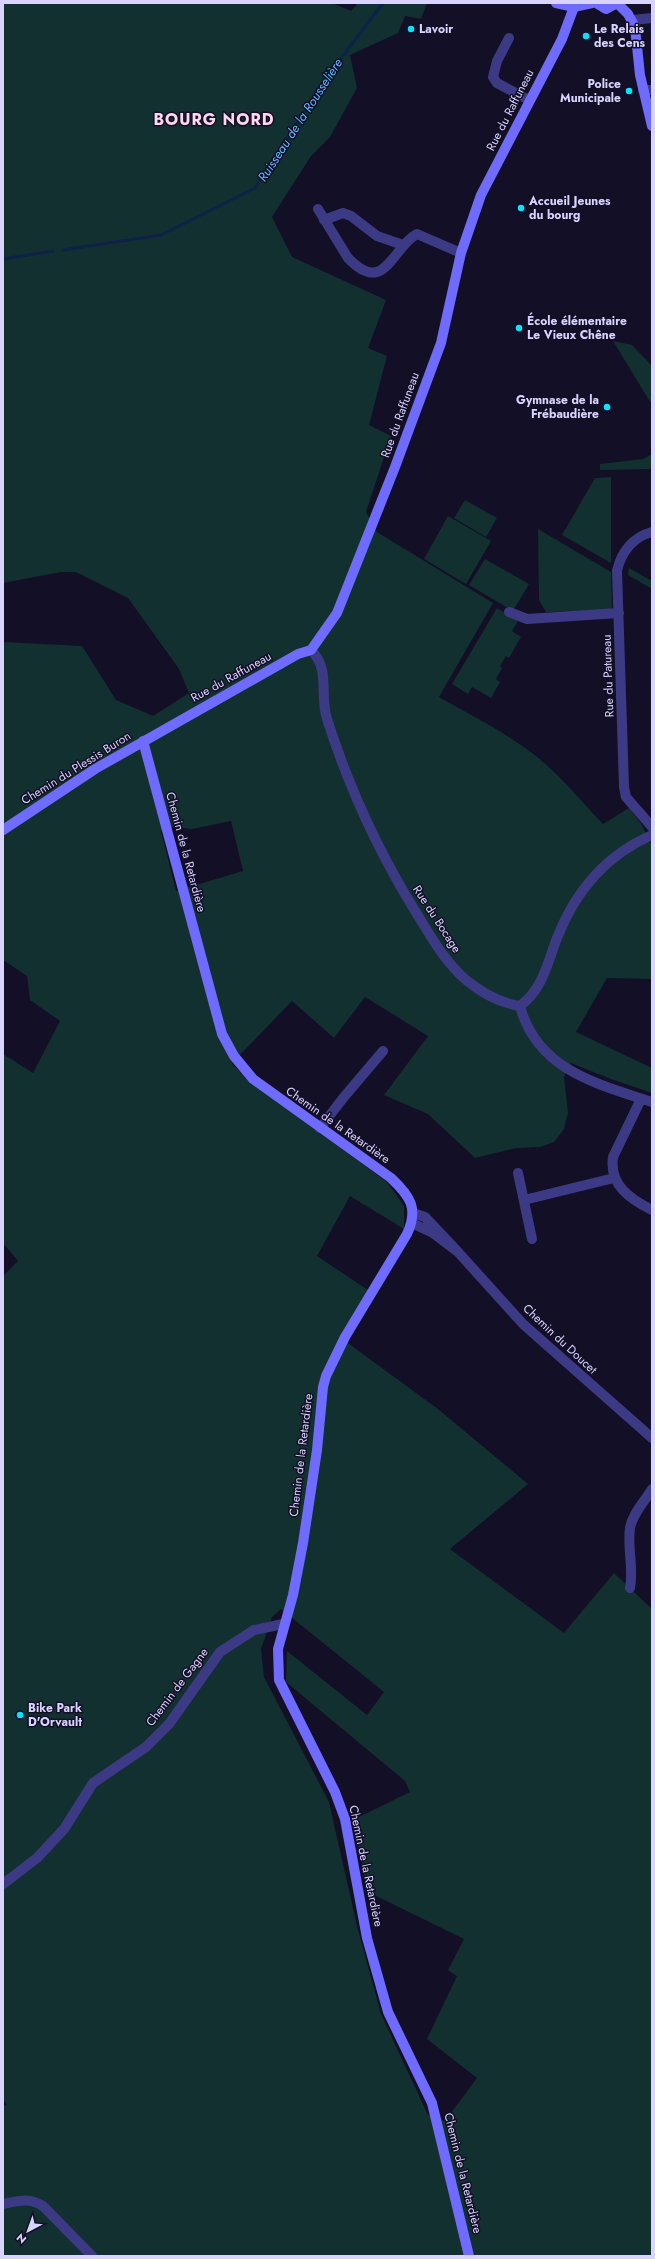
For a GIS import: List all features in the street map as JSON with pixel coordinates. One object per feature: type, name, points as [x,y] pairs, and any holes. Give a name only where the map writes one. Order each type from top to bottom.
[{"type":"street","points":[[556,3],[574,7],[592,3]]},
{"type":"street","points":[[596,3],[606,8],[617,3],[633,20],[647,90],[652,126]]},
{"type":"street","name":"Rue du Raffuneau","points":[[143,741],[298,654],[311,650],[336,613],[404,444],[441,343],[461,253],[481,195],[562,39],[574,7]]},
{"type":"street","points":[[633,20],[652,18]]},
{"type":"street","points":[[509,38],[497,61],[493,77],[497,83],[529,100]]},
{"type":"street","points":[[318,209],[348,258],[354,264],[368,272],[383,269],[390,264],[403,245],[417,234],[461,253]]},
{"type":"street","points":[[324,220],[343,213],[351,216],[377,236],[403,245]]},
{"type":"street","name":"Rue du Patureau","points":[[652,532],[642,535],[633,541],[619,564],[617,571],[624,787],[626,797],[652,827]]},
{"type":"street","points":[[508,612],[527,619],[619,613]]},
{"type":"street","name":"Rue du Bocage","points":[[311,650],[318,657],[323,668],[325,711],[338,752],[364,816],[394,877],[431,937],[465,979],[484,994],[505,1004],[520,1006]]},
{"type":"street","name":"Chemin du Plessis Buron","points":[[3,830],[95,769],[143,741]]},
{"type":"street","name":"Chemin de la Retardière","points":[[143,741],[222,1034],[234,1056],[253,1079],[391,1178],[407,1195],[412,1205],[412,1218],[345,1337],[326,1376],[323,1387],[317,1450],[303,1543],[293,1595],[283,1624],[278,1649],[279,1680],[335,1792],[345,1819],[367,1938],[388,2012],[432,2103],[469,2256]]},
{"type":"street","points":[[652,835],[616,857],[580,892],[569,910],[539,987],[528,1000],[520,1006],[530,1033],[555,1062],[577,1075],[652,1102]]},
{"type":"street","points":[[320,1128],[383,1051]]},
{"type":"street","points":[[641,1099],[613,1157],[612,1168],[614,1178],[634,1201],[652,1210]]},
{"type":"street","points":[[518,1173],[532,1239]]},
{"type":"street","points":[[524,1200],[614,1178]]},
{"type":"street","name":"Chemin du Doucet","points":[[412,1218],[458,1252],[523,1324],[652,1438]]},
{"type":"street","points":[[630,1588],[632,1579],[630,1527],[635,1515],[652,1490]]},
{"type":"street","name":"Chemin de Gagne","points":[[3,1884],[37,1858],[64,1829],[94,1783],[146,1747],[169,1724],[220,1652],[254,1630],[283,1624]]},
{"type":"street","points":[[3,2204],[24,2200],[34,2200],[43,2206],[92,2256]]},
{"type":"green space","points":[[3,3],[332,3],[351,11],[358,3],[427,3],[421,19],[405,16],[398,33],[350,55],[357,88],[330,137],[311,156],[272,217],[292,257],[386,300],[368,348],[387,356],[369,425],[391,436],[366,512],[377,532],[493,603],[439,697],[501,732],[536,756],[562,780],[603,824],[629,808],[642,825],[650,843],[652,842],[652,979],[607,978],[576,1032],[652,1068],[652,1093],[571,1063],[564,1077],[568,1113],[564,1129],[554,1142],[540,1147],[516,1148],[475,1158],[428,1114],[384,1095],[428,1036],[365,997],[334,1038],[292,1001],[232,1063],[248,1081],[387,1182],[404,1206],[404,1229],[350,1196],[317,1256],[368,1290],[341,1338],[438,1409],[528,1484],[450,1549],[564,1633],[614,1573],[652,1609],[652,2256],[3,2256],[3,2106],[7,2105],[3,2099],[3,1276],[18,1261],[3,1243],[3,1054],[33,1073],[60,1021],[30,1000],[27,976],[3,960],[3,642],[82,646],[116,700],[153,716],[189,693],[179,669],[128,598],[76,572],[61,572],[3,583]],"holes":[[[231,821],[243,871],[176,891],[161,831],[173,827],[192,829]],[[281,1609],[384,1692],[367,1715],[287,1651],[286,1682],[405,1781],[410,1792],[353,1820],[368,1892],[464,1939],[448,1970],[457,1976],[427,2039],[477,2078],[445,2121],[428,2115],[381,2014],[357,1926],[329,1802],[264,1677],[261,1649],[272,1617]]]},
{"type":"green space","points":[[613,341],[632,345],[652,366],[652,405]]},
{"type":"green space","points":[[652,454],[652,469],[600,470],[600,464],[643,459]]},
{"type":"green space","points":[[611,477],[611,563],[562,535],[595,478]]},
{"type":"green space","points":[[465,500],[497,518],[486,537],[454,518]]},
{"type":"green space","points":[[448,516],[491,541],[466,584],[424,559]]},
{"type":"green space","points":[[538,529],[611,572],[612,610],[546,612],[539,600]]},
{"type":"green space","points":[[485,559],[529,584],[513,611],[469,585]]},
{"type":"green space","points":[[629,568],[652,581],[652,589],[628,575]]},
{"type":"green space","points":[[497,608],[518,621],[512,631],[521,637],[509,658],[506,656],[500,666],[502,668],[496,679],[500,682],[491,698],[472,687],[468,694],[452,684]]},
{"type":"waterway","name":"Ruisseau de la Rousselière","points":[[63,250],[161,235],[255,188],[323,82],[383,3]]},
{"type":"waterway","points":[[3,259],[53,251]]},
{"type":"place","name":"Lavoir","points":[[411,29]]},
{"type":"place","name":"Le Relais des Cens","points":[[586,36]]},
{"type":"place","name":"Police Municipale","points":[[629,91]]},
{"type":"place","name":"Accueil Jeunes du bourg","points":[[521,208]]},
{"type":"place","name":"École élémentaire Le Vieux Chêne","points":[[519,328]]},
{"type":"place","name":"Gymnase de la Frébaudière","points":[[607,407]]},
{"type":"place","name":"Bike Park D'Orvault","points":[[20,1715]]},
{"type":"district","name":"BOURG NORD","points":[[214,119]]}]
